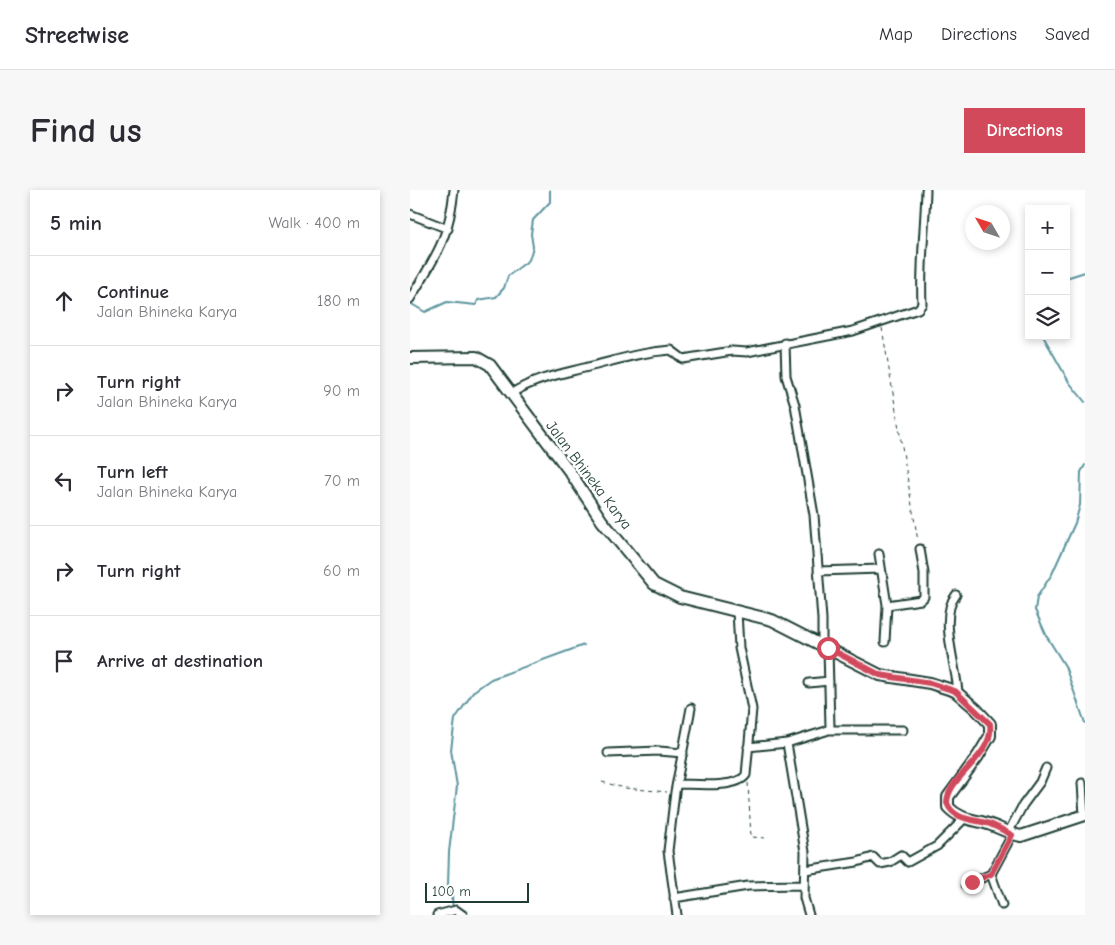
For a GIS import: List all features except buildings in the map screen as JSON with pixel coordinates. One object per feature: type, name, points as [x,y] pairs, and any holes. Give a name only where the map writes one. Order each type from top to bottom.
[{"type":"street","points":[[410,299],[440,249],[448,229],[454,190]]},
{"type":"street","points":[[512,393],[542,378],[586,368],[631,354],[671,350],[680,358],[691,359],[724,352],[747,352],[785,343],[832,336],[904,316],[922,306],[922,245],[926,215],[926,190]]},
{"type":"street","points":[[410,214],[448,229]]},
{"type":"street","points":[[785,343],[786,376],[795,406],[814,515],[829,681],[828,730]]},
{"type":"street","name":"Jalan Bhineka Karya","points":[[411,356],[480,358],[496,371],[570,472],[602,521],[633,556],[650,580],[680,597],[772,620],[880,675],[930,683],[958,693],[988,721],[990,728],[985,745],[948,796],[948,807],[964,819]]},
{"type":"street","points":[[886,605],[921,600],[924,597],[924,573],[920,549]]},
{"type":"street","points":[[879,554],[886,605],[884,642]]},
{"type":"street","points":[[818,571],[880,569]]},
{"type":"street","points":[[956,595],[950,603],[948,617],[958,693]]},
{"type":"street","points":[[677,784],[722,784],[740,781],[746,775],[752,709],[739,648],[737,611]]},
{"type":"street","points":[[809,683],[829,681]]},
{"type":"street","points":[[677,915],[668,851],[675,792],[691,708]]},
{"type":"street","points":[[748,747],[787,742],[828,730],[903,730]]},
{"type":"street","points":[[787,742],[805,870],[804,898],[808,915]]},
{"type":"street","points":[[608,753],[659,751],[682,753]]},
{"type":"street","points":[[966,885],[991,874],[1023,805],[1040,782],[1046,768]]},
{"type":"street","points":[[805,870],[856,862],[873,857],[880,864],[890,862],[901,855],[908,862],[937,846],[964,819],[990,824],[1010,834],[1030,835],[1084,816],[1082,783]]},
{"type":"street","points":[[991,874],[1002,905]]},
{"type":"street","points":[[674,898],[748,886],[804,885]]},
{"type":"street","points":[[439,914],[456,910],[463,915]]},
{"type":"path","points":[[881,323],[889,382],[894,398],[920,549]]},
{"type":"path","points":[[746,775],[751,837],[766,838]]},
{"type":"path","points":[[602,782],[624,788],[675,792]]},
{"type":"waterway","points":[[410,303],[425,312],[447,302],[476,305],[478,300],[496,297],[504,288],[508,276],[529,260],[533,247],[531,234],[533,220],[550,202],[550,190]]},
{"type":"waterway","points":[[1070,277],[1085,272]]},
{"type":"waterway","points":[[1045,340],[1069,382],[1085,402]]},
{"type":"waterway","points":[[1085,465],[1081,472],[1080,505],[1075,523],[1052,574],[1037,597],[1035,610],[1047,637],[1065,666],[1085,723]]},
{"type":"waterway","points":[[453,915],[452,893],[451,899],[448,885],[449,852],[457,786],[451,750],[455,719],[474,691],[491,679],[584,645]]},
{"type":"route","points":[[828,648],[880,675],[930,683],[955,691],[990,724],[990,736],[978,756],[952,789],[947,803],[951,810],[964,819],[990,824],[1012,835],[991,874],[972,882]]}]
